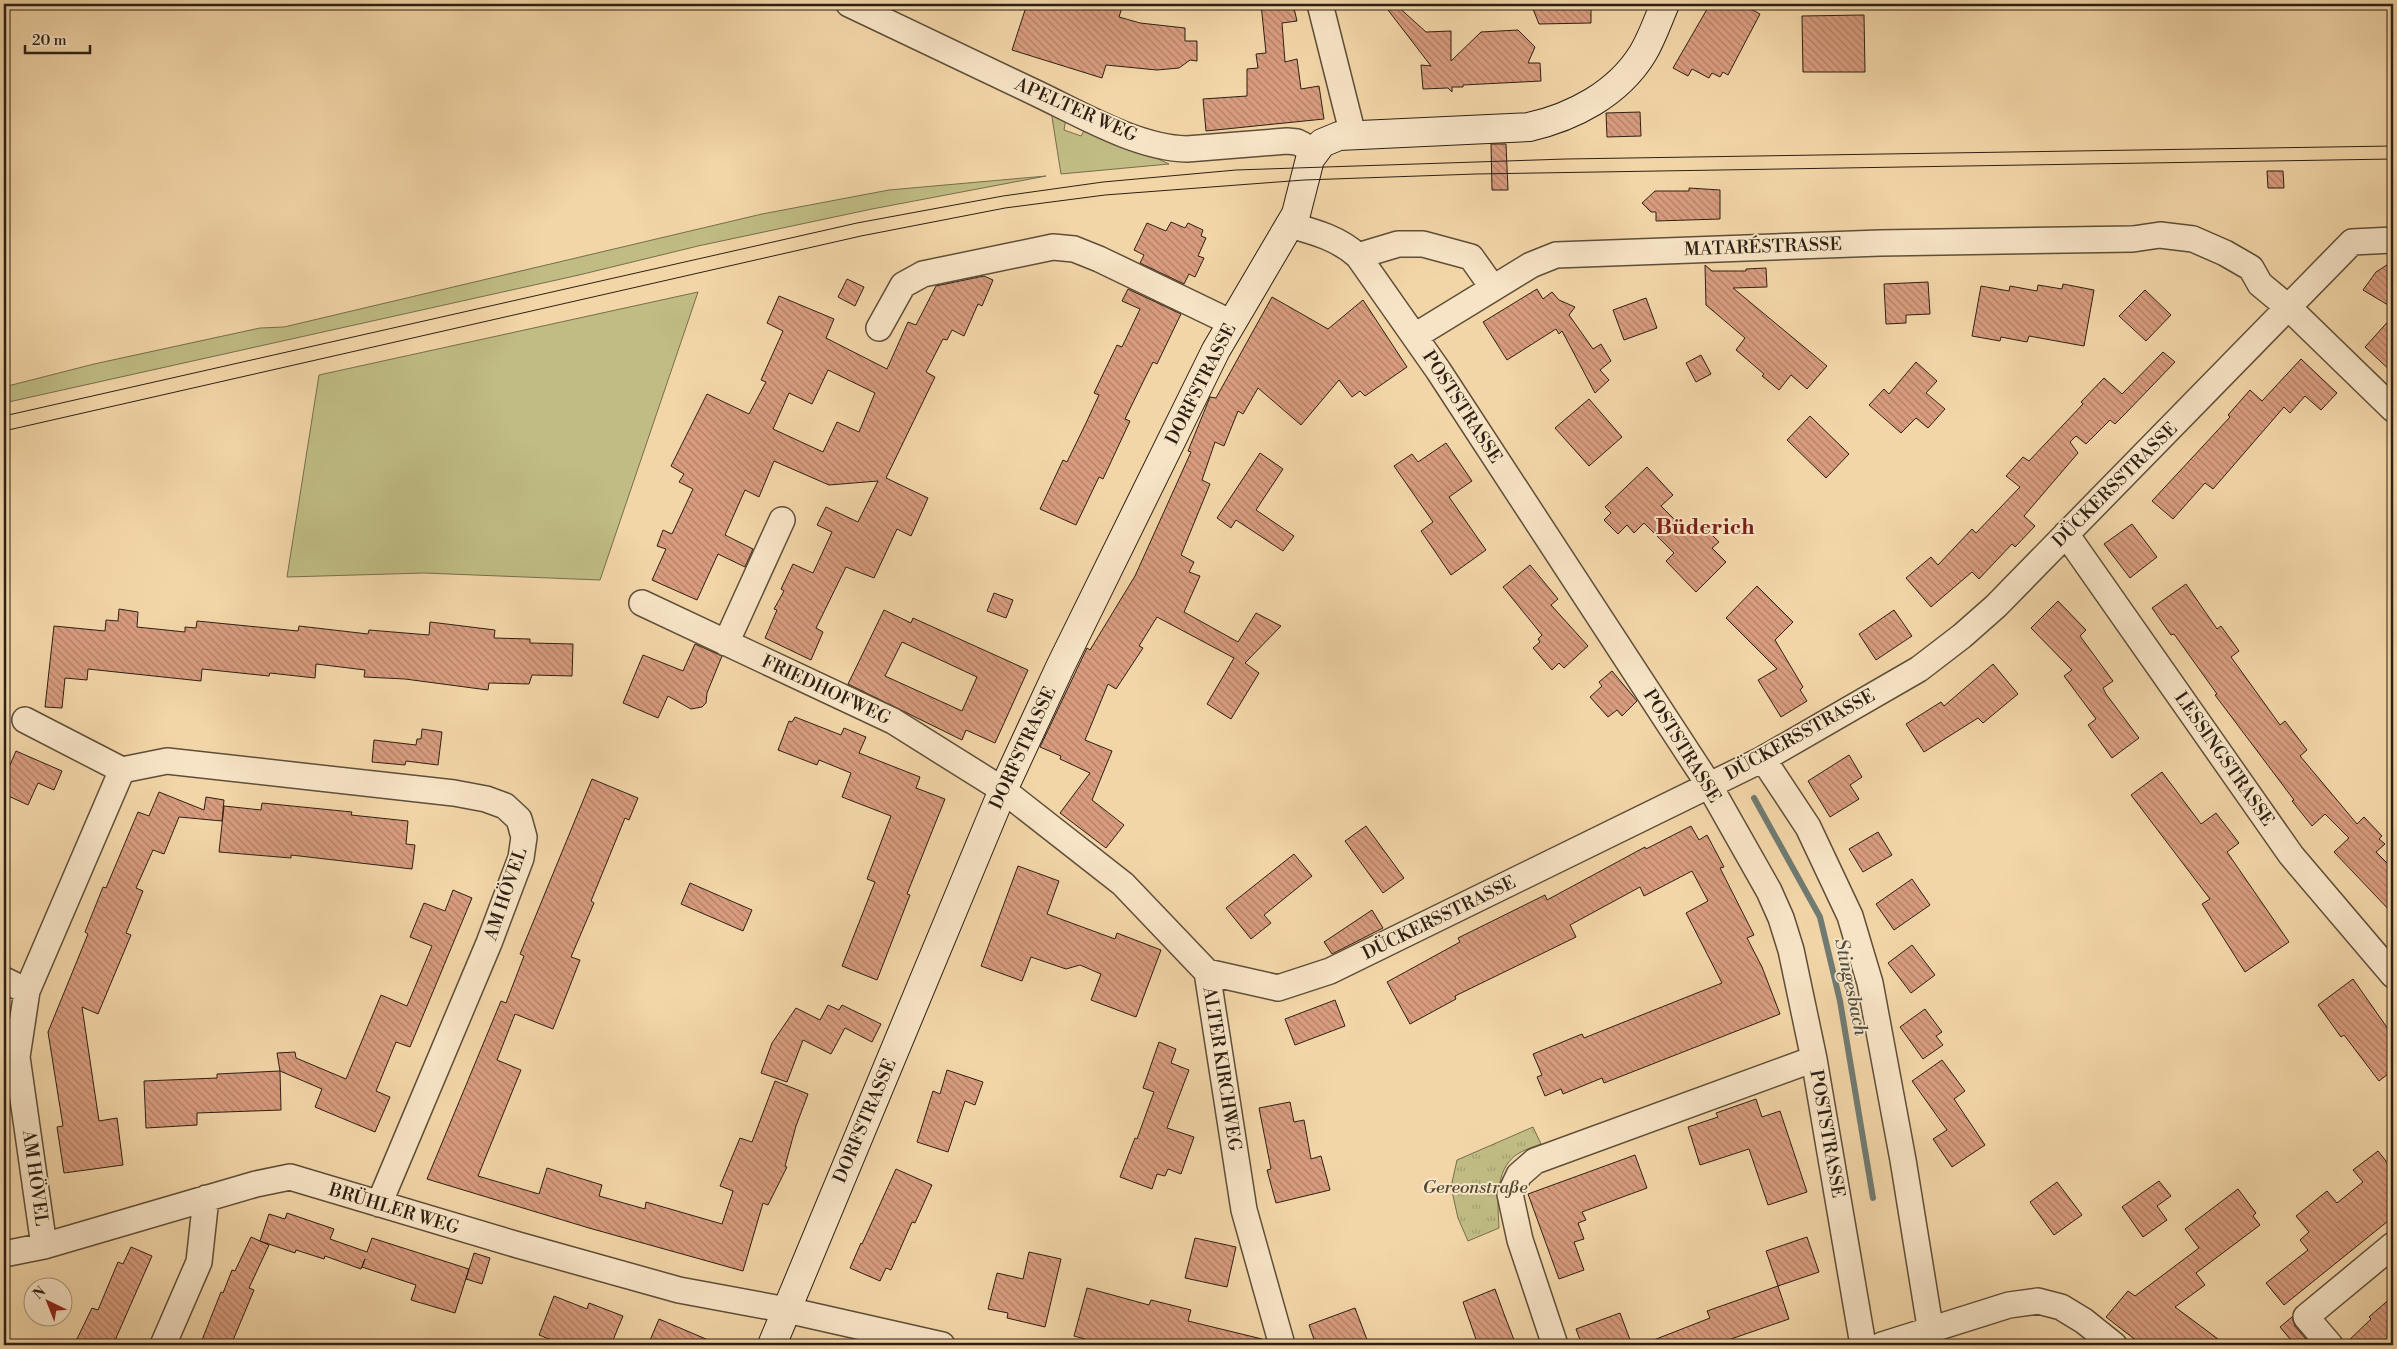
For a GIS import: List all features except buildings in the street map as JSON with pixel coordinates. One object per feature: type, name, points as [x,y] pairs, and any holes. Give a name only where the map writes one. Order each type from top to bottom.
[{"type":"main road","points":[[1311,159],[1329,138],[1353,135],[1529,127],[1557,120],[1579,111],[1600,98],[1628,72],[1643,52],[1666,4]]},
{"type":"main road","name":"DORFSTRASSE","points":[[772,1345],[1003,790],[1179,424],[1232,323],[1290,225],[1301,196],[1311,159]]},
{"type":"street","name":"APELTER WEG","points":[[849,4],[1102,124],[1158,145],[1187,150],[1287,141],[1297,142],[1311,159]]},
{"type":"street","points":[[1320,4],[1353,135]]},
{"type":"street","name":"POSTSTRASSE","points":[[1290,225],[1328,236],[1346,245],[1358,256],[1415,336],[1709,785],[1769,891],[1781,918],[1791,950],[1814,1059],[1863,1345]]},
{"type":"street","name":"MATARÉSTRASSE","points":[[1415,336],[1531,265],[1556,255],[1880,242],[2133,239],[2160,235],[2192,238],[2226,253],[2251,268],[2260,284],[2289,308],[2393,409]]},
{"type":"street","points":[[2289,308],[2352,242],[2393,240]]},
{"type":"street","points":[[1358,256],[1398,244],[1422,244],[1471,257],[1493,288]]},
{"type":"street","points":[[879,328],[903,285],[923,274],[1053,247],[1074,249],[1099,259],[1232,323]]},
{"type":"street","name":"DÜCKERSSTRASSE","points":[[1207,972],[1278,988],[1330,971],[1763,759],[1919,669],[1962,636],[1996,606],[2289,308]]},
{"type":"street","points":[[726,643],[782,520]]},
{"type":"street","name":"LESSINGSTRASSE","points":[[2066,534],[2292,855],[2393,975]]},
{"type":"street","name":"FRIEDHOFWEG","points":[[642,603],[893,720],[1003,790]]},
{"type":"street","points":[[26,720],[122,770]]},
{"type":"street","points":[[1763,759],[1808,827],[1850,916],[1868,973],[1904,1160],[1932,1337]]},
{"type":"street","name":"AM HÖVEL","points":[[44,1246],[17,1057],[27,991],[122,770],[168,761],[486,799],[505,806],[519,819],[524,837],[520,858],[489,943],[379,1204]]},
{"type":"street","name":"ALTER KIRCHWEG","points":[[1003,790],[1123,884],[1207,972],[1244,1210],[1282,1345]]},
{"type":"street","points":[[4,980],[27,991]]},
{"type":"street","points":[[1555,1345],[1520,1240],[1510,1194],[1519,1175],[1535,1161],[1814,1059]]},
{"type":"street","name":"BRÜHLER WEG","points":[[4,1254],[44,1246],[206,1198],[290,1177],[679,1290],[787,1310],[942,1345]]},
{"type":"street","points":[[163,1345],[199,1262],[206,1198]]},
{"type":"street","points":[[2330,1345],[2306,1317],[2393,1245]]},
{"type":"street","points":[[1882,1345],[1932,1337],[2009,1305],[2038,1301],[2061,1307],[2084,1321],[2114,1345]]},
{"type":"green space","points":[[1051,111],[1066,118],[1064,130],[1081,136],[1087,126],[1169,164],[1061,174]]},
{"type":"green space","points":[[1046,176],[872,209],[698,246],[579,275],[4,403],[4,387],[94,364],[260,328],[284,327],[762,214],[889,190]]},
{"type":"green space","points":[[698,292],[600,580],[424,573],[287,577],[319,375]]},
{"type":"green space","name":"Gereonstraße","points":[[1533,1127],[1541,1144],[1516,1155],[1504,1170],[1498,1199],[1499,1228],[1468,1241],[1458,1218],[1451,1187],[1457,1160]]},
{"type":"waterway","name":"Stingesbach","points":[[1754,798],[1820,917],[1840,1001],[1873,1198]]},
{"type":"tram line","points":[[4,416],[857,223],[1003,196],[1103,182],[1236,170],[1566,159],[2393,146]]},
{"type":"tram line","points":[[4,431],[861,236],[1005,208],[1105,195],[1304,180],[1476,174],[2393,159]]},
{"type":"district","name":"Büderich","points":[[1705,527]]}]
